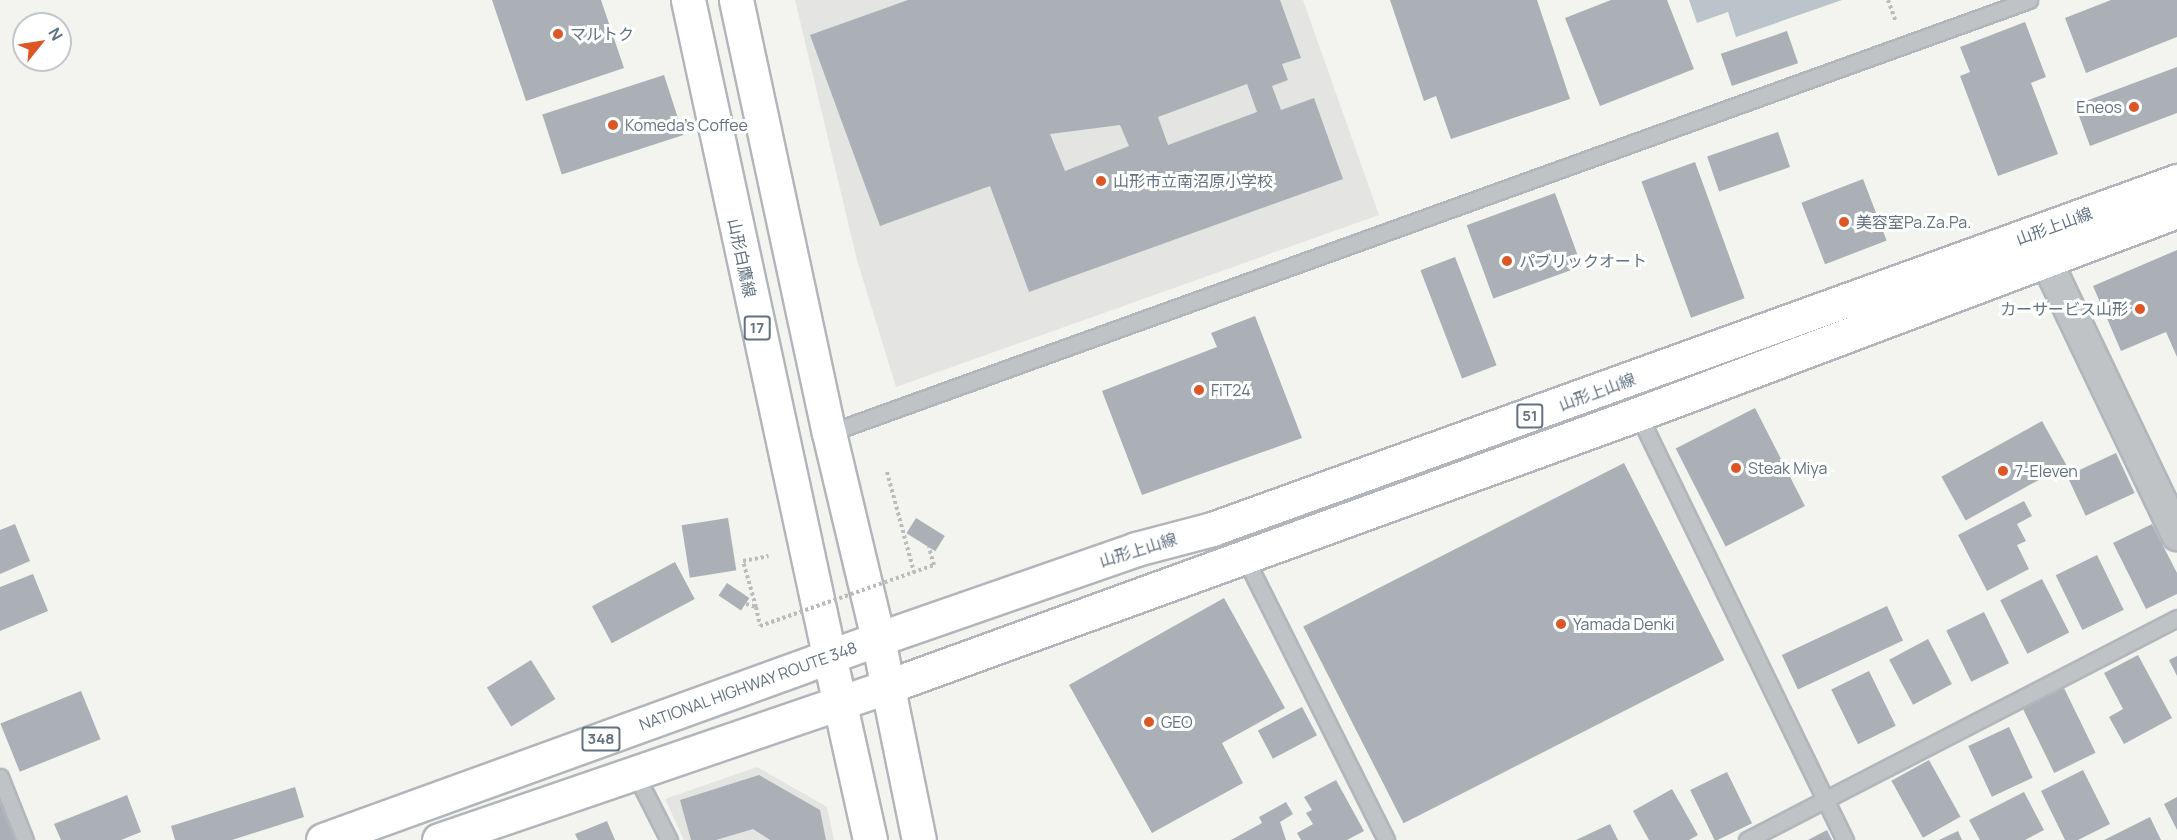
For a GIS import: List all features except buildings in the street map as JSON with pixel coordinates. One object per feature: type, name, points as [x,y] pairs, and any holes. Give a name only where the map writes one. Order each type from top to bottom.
[{"type":"main road","name":"山形白鷹線","points":[[688,0],[840,704]]},
{"type":"main road","points":[[736,0],[829,434],[878,639]]},
{"type":"main road","name":"山形上山線","points":[[878,639],[1136,549],[1212,529],[2177,181]]},
{"type":"main road","name":"山形上山線","points":[[840,704],[1638,414],[2177,211]]},
{"type":"main road","name":"NATIONAL HIGHWAY ROUTE 348","points":[[323,840],[878,639],[919,840]]},
{"type":"main road","points":[[439,840],[485,833],[636,775],[840,704],[870,840]]},
{"type":"street","points":[[2046,260],[2177,535]]},
{"type":"lane","points":[[829,434],[2030,0]]},
{"type":"lane","points":[[1638,414],[1845,840]]},
{"type":"lane","points":[[1245,558],[1386,840]]},
{"type":"lane","points":[[1747,840],[2177,618]]},
{"type":"lane","points":[[636,775],[669,840]]},
{"type":"lane","points":[[0,777],[25,840]]},
{"type":"path","points":[[887,472],[914,572]]},
{"type":"path","points":[[769,556],[743,561],[760,626],[934,565],[929,547]]},
{"type":"path","points":[[746,604],[756,607]]},
{"type":"shaded area","name":"山形市立南沼原小学校","points":[[795,0],[1303,0],[1379,215],[896,387],[857,260]]},
{"type":"shaded area","points":[[1689,0],[1842,0],[1736,37],[1728,12],[1697,23]]},
{"type":"shaded area","points":[[757,767],[827,807],[834,840],[684,840],[665,799]]},
{"type":"place","name":"マルトク","points":[[558,34]]},
{"type":"place","name":"Eneos","points":[[2134,107]]},
{"type":"place","name":"Komeda's Coffee","points":[[613,125]]},
{"type":"place","name":"山形市立南沼原小学校","points":[[1101,181]]},
{"type":"place","name":"美容室Pa.Za.Pa.","points":[[1844,222]]},
{"type":"place","name":"パブリックオート","points":[[1507,261]]},
{"type":"place","name":"カーサービス山形","points":[[2140,309]]},
{"type":"place","name":"FiT24","points":[[1199,390]]},
{"type":"place","name":"Steak Miya","points":[[1736,468]]},
{"type":"place","name":"7-Eleven","points":[[2003,471]]},
{"type":"place","name":"Yamada Denki","points":[[1561,624]]},
{"type":"place","name":"GEO","points":[[1149,722]]}]
